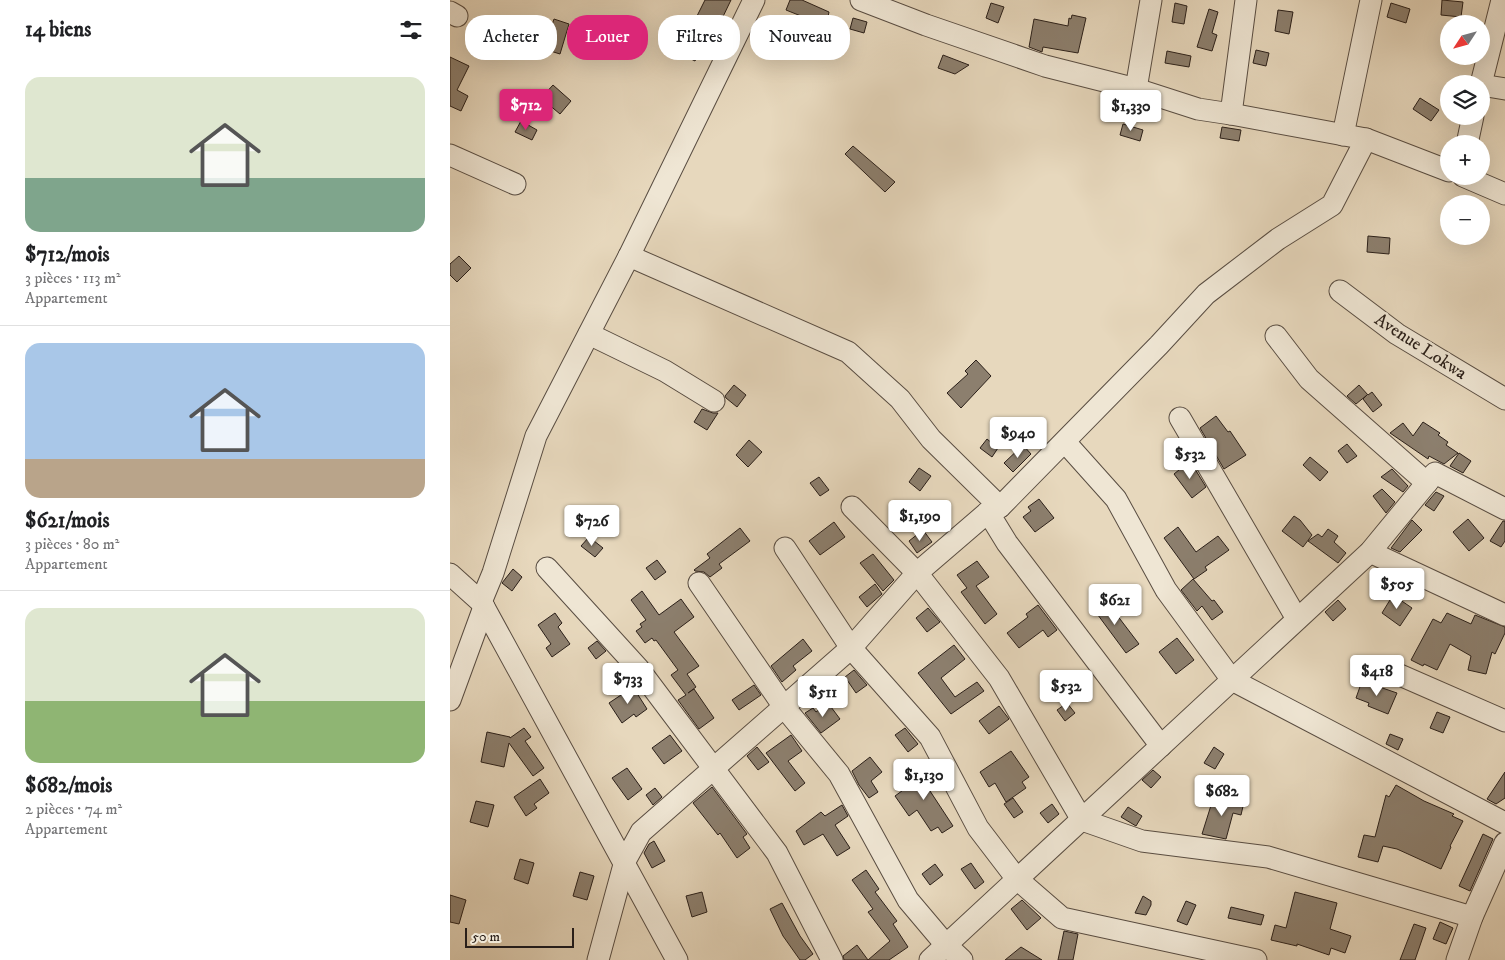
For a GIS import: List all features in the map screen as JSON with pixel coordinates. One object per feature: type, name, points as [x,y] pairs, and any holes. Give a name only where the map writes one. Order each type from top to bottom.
[{"type":"street","points":[[450,700],[493,573],[536,436],[629,256],[754,0]]},
{"type":"street","points":[[861,0],[926,25],[1045,66],[1136,89],[1198,110],[1231,114],[1366,139],[1440,168]]},
{"type":"street","points":[[1136,89],[1151,0]]},
{"type":"street","points":[[1231,114],[1246,0]]},
{"type":"street","points":[[1343,135],[1371,0]]},
{"type":"street","points":[[1483,75],[1502,0]]},
{"type":"street","points":[[1490,86],[1505,89]]},
{"type":"street","points":[[598,960],[624,861],[641,832],[851,648],[917,573],[994,510],[1065,442],[1206,294],[1278,239],[1332,205],[1366,139]]},
{"type":"street","points":[[450,155],[515,184]]},
{"type":"street","points":[[1484,185],[1505,194]]},
{"type":"street","points":[[629,256],[848,352],[900,399],[931,439],[994,510],[1007,543],[1161,746]]},
{"type":"street","name":"Avenue Lokwa","points":[[1340,291],[1398,334],[1505,399]]},
{"type":"street","points":[[589,334],[665,371],[714,401]]},
{"type":"street","points":[[1276,336],[1308,380],[1427,483]]},
{"type":"street","points":[[1180,418],[1297,619]]},
{"type":"street","points":[[1065,442],[1116,499],[1166,590],[1232,680],[1505,823]]},
{"type":"street","points":[[930,960],[1370,552],[1435,473],[1505,509]]},
{"type":"street","points":[[852,507],[917,573],[999,678],[1082,820],[1142,841],[1268,857],[1472,917]]},
{"type":"street","points":[[785,548],[851,648],[930,737],[978,828],[1018,879],[1062,918],[1256,960]]},
{"type":"street","points":[[1370,552],[1505,615]]},
{"type":"street","points":[[547,568],[638,668],[776,853],[832,960]]},
{"type":"street","points":[[450,574],[482,604],[677,960]]},
{"type":"street","points":[[699,583],[784,707],[839,774],[908,900],[946,945],[962,960]]},
{"type":"street","points":[[1393,672],[1505,720]]},
{"type":"street","points":[[1457,960],[1472,917],[1505,843]]},
{"type":"building","points":[[705,0],[731,0],[724,15],[698,15]]},
{"type":"building","points":[[790,0],[802,0],[829,12],[828,15],[798,15],[786,10]]},
{"type":"building","points":[[1442,0],[1463,2],[1461,15],[1441,15]]},
{"type":"building","points":[[991,3],[1004,7],[998,23],[986,18]]},
{"type":"building","points":[[1175,3],[1187,6],[1184,24],[1172,22]]},
{"type":"building","points":[[1391,3],[1410,9],[1406,23],[1387,17]]},
{"type":"building","points":[[1209,9],[1218,12],[1212,33],[1217,35],[1212,51],[1197,47]]},
{"type":"building","points":[[1278,10],[1293,12],[1289,34],[1275,31]]},
{"type":"building","points":[[1072,15],[1086,18],[1078,53],[1043,47],[1042,52],[1029,47],[1034,19],[1068,26],[1069,18],[1071,19]]},
{"type":"building","points":[[853,18],[867,22],[864,33],[850,29]]},
{"type":"building","points":[[557,20],[567,23],[567,31],[560,54],[557,53]]},
{"type":"building","points":[[1256,50],[1269,53],[1266,66],[1253,63]]},
{"type":"building","points":[[1167,51],[1191,56],[1189,67],[1165,63]]},
{"type":"building","points":[[943,55],[969,65],[955,74],[938,68]]},
{"type":"building","points":[[450,57],[469,66],[457,90],[468,96],[461,111],[450,106]]},
{"type":"building","points":[[553,85],[571,101],[560,114],[541,98]]},
{"type":"building","points":[[1420,98],[1439,110],[1431,121],[1413,109]]},
{"type":"building","points":[[521,121],[537,130],[532,140],[515,132]]},
{"type":"building","points":[[1123,124],[1143,130],[1140,141],[1120,135]]},
{"type":"building","points":[[1222,127],[1241,130],[1239,141],[1220,138]]},
{"type":"building","points":[[853,146],[895,182],[885,192],[845,154]]},
{"type":"building","points":[[1368,236],[1390,238],[1389,254],[1367,252]]},
{"type":"building","points":[[459,256],[471,268],[457,282],[450,275],[450,264]]},
{"type":"building","points":[[976,360],[991,376],[961,408],[947,393],[968,374],[965,371]]},
{"type":"building","points":[[734,385],[746,395],[737,407],[725,396]]},
{"type":"building","points":[[1359,385],[1368,395],[1372,392],[1382,405],[1373,412],[1363,399],[1367,395],[1356,404],[1347,396]]},
{"type":"building","points":[[702,409],[718,413],[707,430],[694,422]]},
{"type":"building","points":[[1216,416],[1228,432],[1230,431],[1246,455],[1224,469],[1200,428]]},
{"type":"building","points":[[1423,422],[1440,433],[1438,435],[1448,442],[1446,445],[1458,453],[1444,464],[1429,456],[1428,459],[1390,433],[1403,423],[1413,436]]},
{"type":"building","points":[[987,439],[998,448],[992,457],[980,448]]},
{"type":"building","points":[[749,440],[762,452],[748,467],[736,455]]},
{"type":"building","points":[[1347,444],[1357,456],[1347,463],[1338,451]]},
{"type":"building","points":[[1023,445],[1031,454],[1013,472],[1004,463]]},
{"type":"building","points":[[1459,453],[1471,461],[1463,473],[1450,466]]},
{"type":"building","points":[[1310,457],[1328,472],[1320,481],[1303,465]]},
{"type":"building","points":[[1190,461],[1206,487],[1192,498],[1174,474]]},
{"type":"building","points":[[919,468],[931,476],[920,491],[909,482]]},
{"type":"building","points":[[1392,469],[1408,486],[1403,492],[1381,477]]},
{"type":"building","points":[[819,477],[829,490],[820,496],[810,483]]},
{"type":"building","points":[[1382,489],[1395,502],[1386,513],[1373,496]]},
{"type":"building","points":[[1436,492],[1444,496],[1434,511],[1425,505]]},
{"type":"building","points":[[1039,499],[1054,518],[1035,532],[1023,517],[1031,511],[1028,507]]},
{"type":"building","points":[[906,506],[916,519],[907,526],[897,512]]},
{"type":"building","points":[[1294,516],[1300,520],[1312,535],[1303,547],[1282,531]]},
{"type":"building","points":[[1468,519],[1484,538],[1469,551],[1453,532]]},
{"type":"building","points":[[1412,520],[1422,530],[1400,552],[1391,548]]},
{"type":"building","points":[[1503,521],[1505,521],[1505,541],[1501,547],[1490,541]]},
{"type":"building","points":[[834,522],[845,537],[820,555],[809,541]]},
{"type":"building","points":[[1178,527],[1196,552],[1218,536],[1229,550],[1205,567],[1207,570],[1194,579],[1164,538]]},
{"type":"building","points":[[740,528],[750,541],[719,564],[722,568],[710,577],[704,572],[694,570],[710,558],[707,554]]},
{"type":"building","points":[[1328,529],[1338,536],[1334,542],[1346,553],[1338,563],[1308,541],[1318,534],[1322,537]]},
{"type":"building","points":[[923,530],[932,542],[917,553],[909,541]]},
{"type":"building","points":[[589,537],[603,548],[595,557],[581,546]]},
{"type":"building","points":[[873,554],[894,580],[883,591],[860,563]]},
{"type":"building","points":[[657,560],[666,572],[655,580],[646,568]]},
{"type":"building","points":[[977,561],[989,577],[976,586],[997,614],[985,624],[961,592],[967,588],[957,575]]},
{"type":"building","points":[[513,569],[522,577],[512,591],[502,583]]},
{"type":"building","points":[[1193,579],[1223,612],[1212,620],[1202,606],[1197,611],[1181,590]]},
{"type":"building","points":[[875,584],[882,594],[867,607],[859,597]]},
{"type":"building","points":[[642,591],[659,615],[681,599],[694,617],[674,632],[699,666],[687,674],[696,687],[688,693],[694,689],[714,718],[699,729],[678,700],[686,695],[671,675],[678,670],[656,640],[654,641],[652,638],[645,643],[636,631],[642,627],[640,624],[646,620],[631,600]]},
{"type":"building","points":[[1393,595],[1412,608],[1400,626],[1382,613]]},
{"type":"building","points":[[1104,598],[1139,644],[1126,653],[1092,607]]},
{"type":"building","points":[[1338,600],[1346,609],[1333,621],[1325,612]]},
{"type":"building","points":[[1038,605],[1057,630],[1048,637],[1043,630],[1019,648],[1007,633],[1028,617],[1026,614]]},
{"type":"building","points":[[928,608],[940,622],[927,632],[916,618]]},
{"type":"building","points":[[555,613],[562,623],[558,627],[570,644],[552,657],[546,648],[551,644],[538,625]]},
{"type":"building","points":[[1447,613],[1471,624],[1475,615],[1505,627],[1505,633],[1495,654],[1492,652],[1486,674],[1468,670],[1471,656],[1450,644],[1437,670],[1411,660],[1433,619],[1441,623]]},
{"type":"building","points":[[1177,638],[1194,660],[1176,674],[1159,652]]},
{"type":"building","points":[[803,639],[812,651],[793,666],[796,670],[782,682],[771,666]]},
{"type":"building","points":[[597,641],[606,651],[596,659],[588,648]]},
{"type":"building","points":[[954,645],[965,659],[941,678],[955,697],[977,682],[984,691],[951,714],[918,673]]},
{"type":"building","points":[[854,670],[867,685],[856,693],[845,677]]},
{"type":"building","points":[[1362,681],[1397,693],[1388,714],[1368,706],[1369,703],[1356,698]]},
{"type":"building","points":[[754,685],[761,695],[739,710],[732,700]]},
{"type":"building","points":[[633,687],[647,709],[636,717],[634,714],[622,723],[609,703]]},
{"type":"building","points":[[828,703],[840,719],[821,733],[805,713],[813,708],[816,712]]},
{"type":"building","points":[[1067,703],[1075,713],[1065,721],[1057,710]]},
{"type":"building","points":[[999,706],[1009,719],[989,734],[979,721]]},
{"type":"building","points":[[1437,712],[1450,717],[1443,733],[1430,728]]},
{"type":"building","points":[[524,728],[531,737],[525,741],[544,768],[533,776],[509,743],[504,767],[481,762],[487,732],[510,738]]},
{"type":"building","points":[[905,728],[918,744],[908,752],[895,735]]},
{"type":"building","points":[[1390,734],[1403,739],[1398,750],[1386,744]]},
{"type":"building","points":[[670,735],[682,751],[664,764],[652,748]]},
{"type":"building","points":[[791,735],[802,751],[788,761],[805,783],[795,791],[766,753]]},
{"type":"building","points":[[757,747],[769,762],[758,770],[747,756]]},
{"type":"building","points":[[1214,747],[1224,754],[1215,769],[1204,763]]},
{"type":"building","points":[[1011,751],[1029,777],[1022,782],[1026,788],[1006,802],[995,783],[989,787],[980,772]]},
{"type":"building","points":[[870,757],[882,772],[871,781],[878,792],[869,798],[859,785],[852,771]]},
{"type":"building","points":[[922,767],[936,787],[930,791],[953,826],[942,833],[938,827],[931,831],[917,810],[909,816],[895,796],[910,785],[906,779]]},
{"type":"building","points":[[627,768],[642,789],[628,800],[612,778]]},
{"type":"building","points":[[1153,770],[1161,777],[1151,788],[1142,780]]},
{"type":"building","points":[[1505,772],[1505,798],[1496,804],[1487,799]]},
{"type":"building","points":[[540,779],[549,793],[534,804],[537,808],[526,816],[514,797]]},
{"type":"building","points":[[1396,785],[1424,801],[1454,814],[1452,816],[1463,821],[1441,869],[1397,849],[1383,846],[1378,862],[1358,857],[1364,835],[1375,837],[1386,795],[1389,797]]},
{"type":"building","points":[[712,787],[747,834],[743,837],[750,848],[737,858],[720,833],[718,835],[693,803]]},
{"type":"building","points":[[655,788],[662,797],[653,805],[646,795]]},
{"type":"building","points":[[1013,798],[1023,812],[1014,818],[1004,804]]},
{"type":"building","points":[[1227,798],[1244,802],[1241,815],[1233,813],[1226,839],[1202,834],[1213,799],[1226,802]]},
{"type":"building","points":[[476,801],[494,805],[488,827],[470,822]]},
{"type":"building","points":[[1052,804],[1059,814],[1048,823],[1040,813]]},
{"type":"building","points":[[842,805],[848,816],[835,825],[850,848],[837,856],[823,834],[804,845],[796,831],[821,812],[825,816]]},
{"type":"building","points":[[1128,807],[1142,816],[1136,826],[1121,817]]},
{"type":"building","points":[[1483,834],[1493,839],[1470,891],[1459,886]]},
{"type":"building","points":[[654,841],[665,861],[652,868],[644,853],[649,844]]},
{"type":"building","points":[[520,859],[534,863],[528,884],[514,879]]},
{"type":"building","points":[[971,863],[984,882],[975,889],[961,869]]},
{"type":"building","points":[[935,864],[943,875],[930,885],[922,874]]},
{"type":"building","points":[[866,870],[879,889],[875,892],[897,921],[893,924],[908,947],[889,960],[868,960],[890,941],[868,912],[873,909],[852,880]]},
{"type":"building","points":[[580,872],[594,876],[587,900],[573,896]]},
{"type":"building","points":[[702,892],[707,912],[692,917],[686,896]]},
{"type":"building","points":[[1295,892],[1337,903],[1330,929],[1351,936],[1345,953],[1331,948],[1329,955],[1297,944],[1297,946],[1271,940],[1275,925],[1286,928]]},
{"type":"building","points":[[450,895],[466,900],[459,924],[450,922]]},
{"type":"building","points":[[1143,896],[1151,901],[1146,915],[1135,913]]},
{"type":"building","points":[[1022,900],[1041,918],[1027,930],[1011,909]]},
{"type":"building","points":[[1186,901],[1196,905],[1187,925],[1177,921]]},
{"type":"building","points":[[782,903],[800,936],[813,954],[805,960],[800,960],[783,936],[770,909]]},
{"type":"building","points":[[1231,907],[1264,915],[1261,925],[1228,918]]},
{"type":"building","points":[[1440,922],[1453,928],[1446,944],[1433,939]]},
{"type":"building","points":[[1414,924],[1426,928],[1415,960],[1400,960]]},
{"type":"building","points":[[1064,931],[1078,934],[1073,960],[1058,960]]},
{"type":"building","points":[[857,945],[868,960],[844,960],[843,956]]},
{"type":"building","points":[[1021,947],[1042,960],[1005,960]]}]
